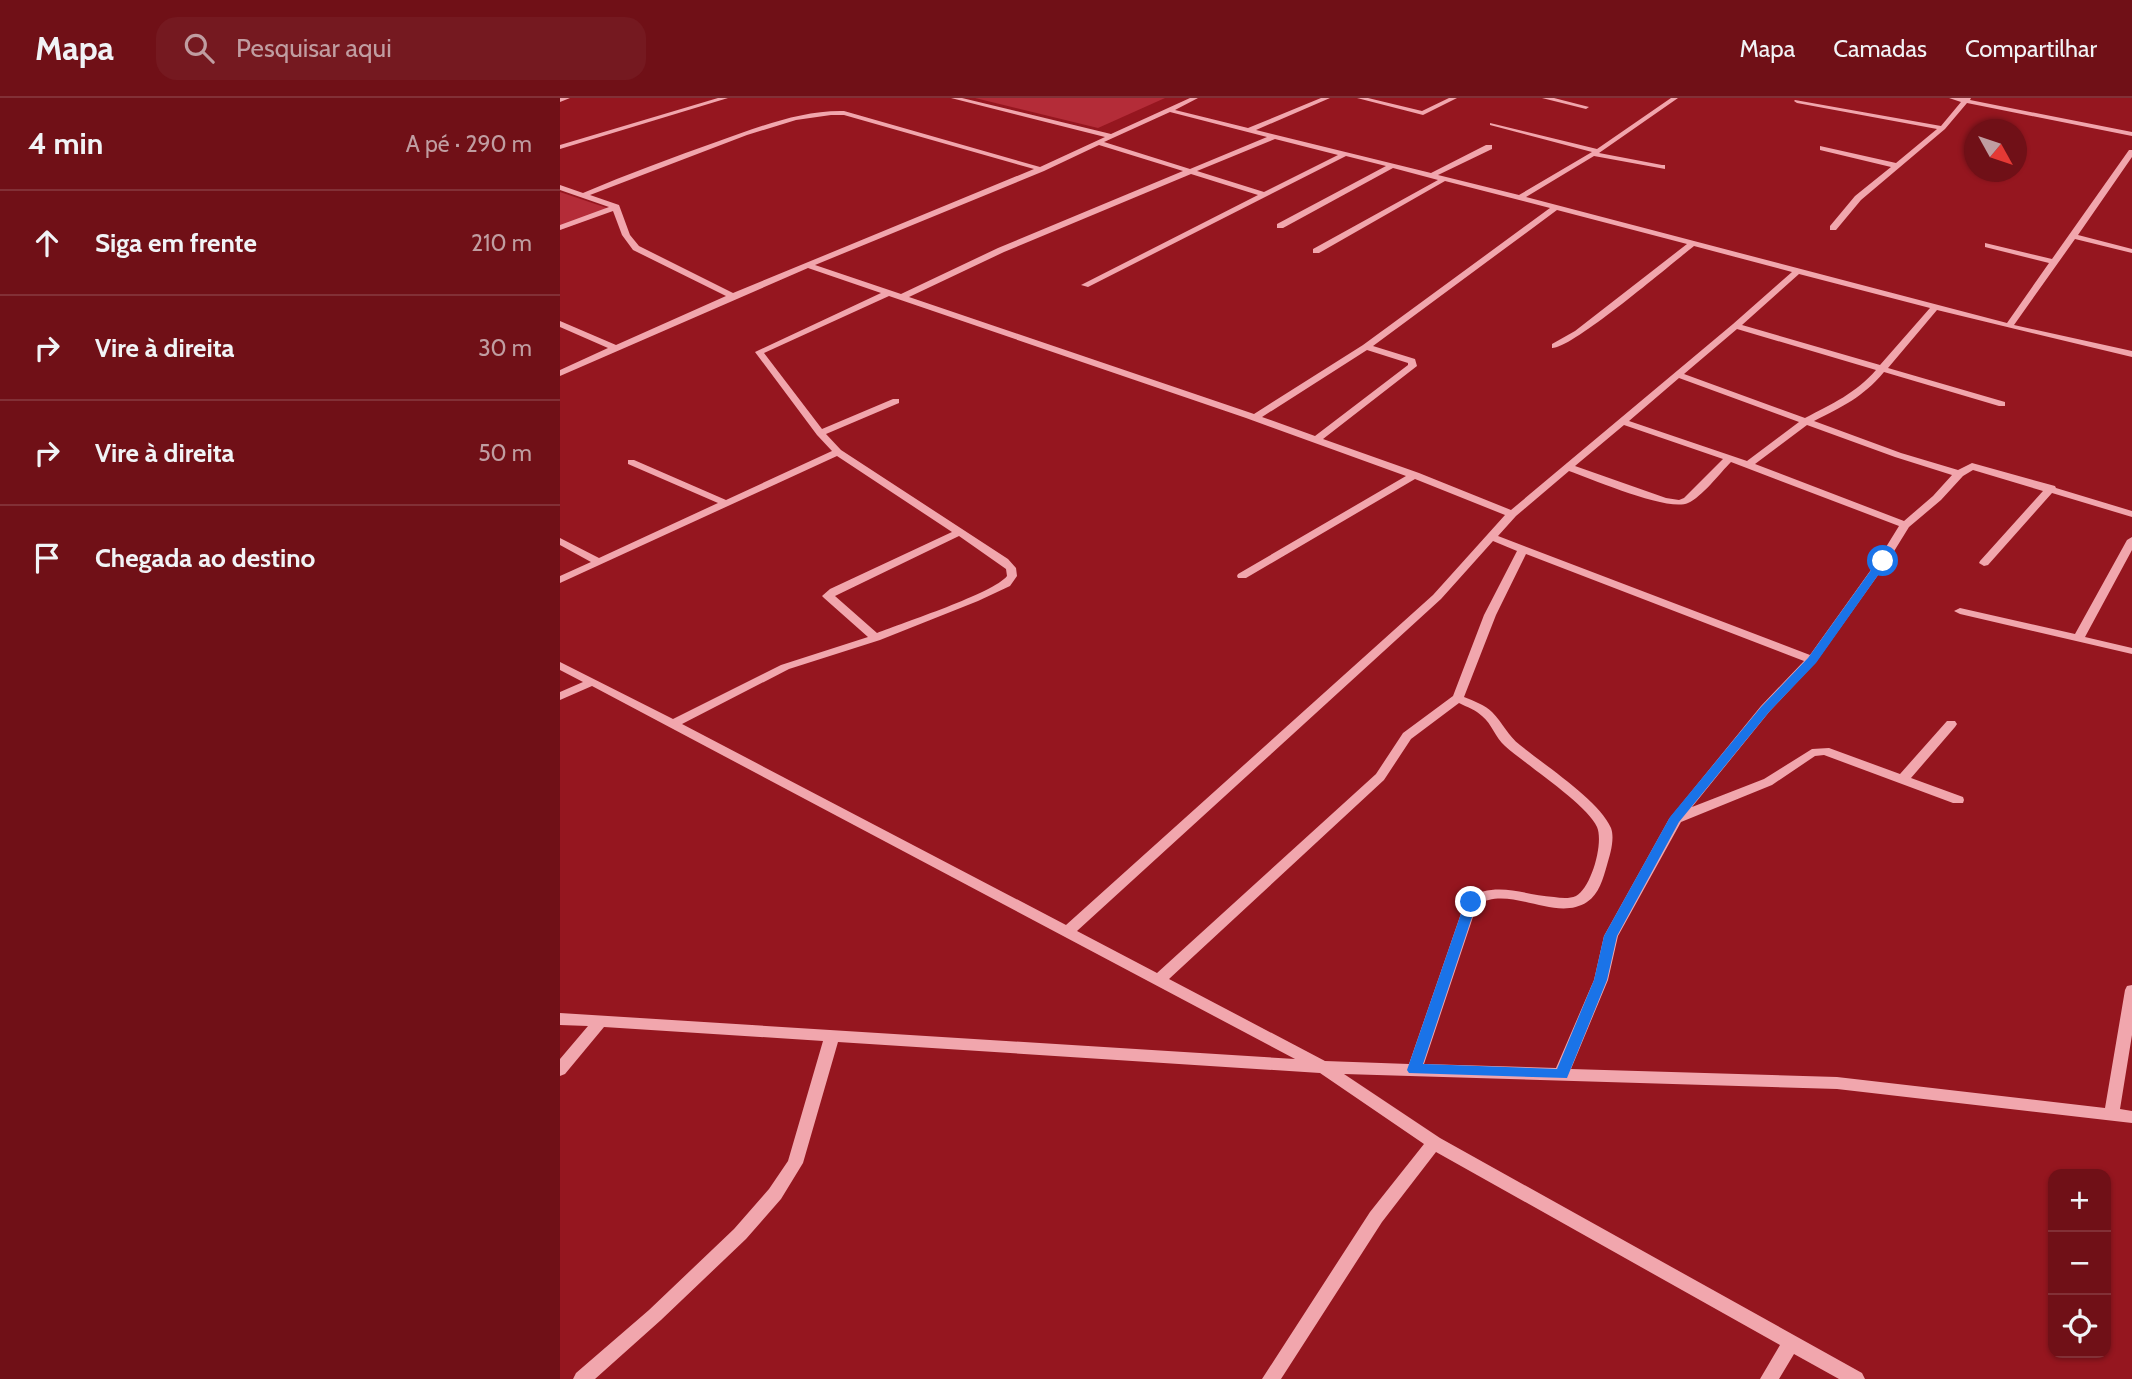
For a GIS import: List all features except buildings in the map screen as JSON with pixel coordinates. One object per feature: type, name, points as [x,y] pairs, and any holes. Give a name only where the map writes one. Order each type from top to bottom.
[{"type":"street","points":[[560,100],[567,98]]},
{"type":"street","points":[[560,147],[725,98]]},
{"type":"street","points":[[954,98],[1113,137]]},
{"type":"street","points":[[560,373],[733,296],[1041,169],[1195,98]]},
{"type":"street","points":[[1249,130],[1327,98]]},
{"type":"street","points":[[1360,98],[1423,113],[1454,98]]},
{"type":"street","points":[[1545,98],[1587,107]]},
{"type":"street","points":[[1520,198],[1595,153],[1675,98]]},
{"type":"street","points":[[1952,98],[2132,134]]},
{"type":"street","points":[[1833,228],[1858,198],[1943,128],[1966,99]]},
{"type":"street","points":[[1797,101],[1943,128]]},
{"type":"street","points":[[1169,110],[1520,198],[2009,326],[2132,354]]},
{"type":"street","points":[[583,195],[740,136],[792,119],[830,112],[844,113],[1041,169]]},
{"type":"street","points":[[1492,124],[1595,153],[1662,167]]},
{"type":"street","points":[[900,298],[1001,250],[1275,136]]},
{"type":"street","points":[[1100,143],[1265,194]]},
{"type":"street","points":[[1432,176],[1489,147]]},
{"type":"street","points":[[1823,148],[1897,166]]},
{"type":"street","points":[[2009,326],[2132,152]]},
{"type":"street","points":[[1085,285],[1345,154]]},
{"type":"street","points":[[1280,226],[1392,166]]},
{"type":"street","points":[[1316,251],[1444,179]]},
{"type":"street","points":[[560,187],[616,207]]},
{"type":"street","points":[[560,228],[616,207]]},
{"type":"street","points":[[616,207],[626,235],[636,248],[733,296]]},
{"type":"street","points":[[1254,418],[1366,347],[1555,208]]},
{"type":"street","points":[[2074,236],[2132,251]]},
{"type":"street","points":[[1555,346],[1578,333],[1692,244]]},
{"type":"street","points":[[1988,245],[2055,262]]},
{"type":"street","points":[[807,265],[1317,439],[1512,514]]},
{"type":"street","points":[[1067,932],[1437,597],[1512,514],[1736,326],[1797,271]]},
{"type":"street","points":[[673,724],[785,667],[876,638],[1006,584],[1012,576],[1011,568],[960,531],[838,452],[820,433],[759,352],[888,293]]},
{"type":"street","points":[[1747,466],[1807,421],[1850,399],[1866,387],[1935,307]]},
{"type":"street","points":[[560,324],[615,348]]},
{"type":"street","points":[[1736,326],[2002,404]]},
{"type":"street","points":[[1317,439],[1413,366],[1412,360],[1366,347]]},
{"type":"street","points":[[1678,375],[1898,455],[1959,474]]},
{"type":"street","points":[[820,433],[896,401]]},
{"type":"street","points":[[1621,421],[1905,525]]},
{"type":"street","points":[[560,580],[838,452]]},
{"type":"street","points":[[1567,467],[1664,501],[1680,503],[1688,500],[1728,458]]},
{"type":"street","points":[[631,462],[726,503]]},
{"type":"street","points":[[1562,1074],[1601,980],[1611,936],[1675,820],[1765,709],[1812,660],[1883,561],[1905,525],[1937,498],[1959,474],[1972,466],[2132,514]]},
{"type":"street","points":[[1242,576],[1415,475]]},
{"type":"street","points":[[1984,563],[2051,488]]},
{"type":"street","points":[[876,638],[828,596],[960,531]]},
{"type":"street","points":[[1490,537],[1812,660]]},
{"type":"street","points":[[2078,639],[2132,540]]},
{"type":"street","points":[[560,541],[599,562]]},
{"type":"street","points":[[1160,979],[1380,777],[1407,736],[1458,698],[1490,615],[1523,550]]},
{"type":"street","points":[[1960,611],[2132,651]]},
{"type":"street","points":[[560,665],[1323,1067],[1434,1143],[1856,1379]]},
{"type":"street","points":[[560,696],[593,682]]},
{"type":"street","points":[[1414,1070],[1471,902],[1478,894],[1487,891],[1538,900],[1568,902],[1583,898],[1591,890],[1607,840],[1603,826],[1585,806],[1535,762],[1506,741],[1498,726],[1483,710],[1458,698]]},
{"type":"street","points":[[1903,779],[1951,724]]},
{"type":"street","points":[[1675,820],[1768,782],[1812,752],[1825,751],[1958,800]]},
{"type":"street","points":[[2111,1116],[2132,990]]},
{"type":"street","points":[[560,1019],[1323,1067],[1837,1083],[2132,1117]]},
{"type":"street","points":[[560,1070],[600,1022]]},
{"type":"street","points":[[582,1379],[731,1243],[775,1194],[794,1163],[832,1037]]},
{"type":"street","points":[[1271,1379],[1376,1217],[1434,1143]]},
{"type":"street","points":[[1769,1379],[1791,1343]]},
{"type":"shaded area","points":[[975,98],[1165,98],[1098,128]]},
{"type":"shaded area","points":[[560,192],[613,210],[560,230]]},
{"type":"route","points":[[1471,902],[1414,1070],[1562,1074],[1601,980],[1611,936],[1675,820],[1765,709],[1812,660],[1883,561]]}]
